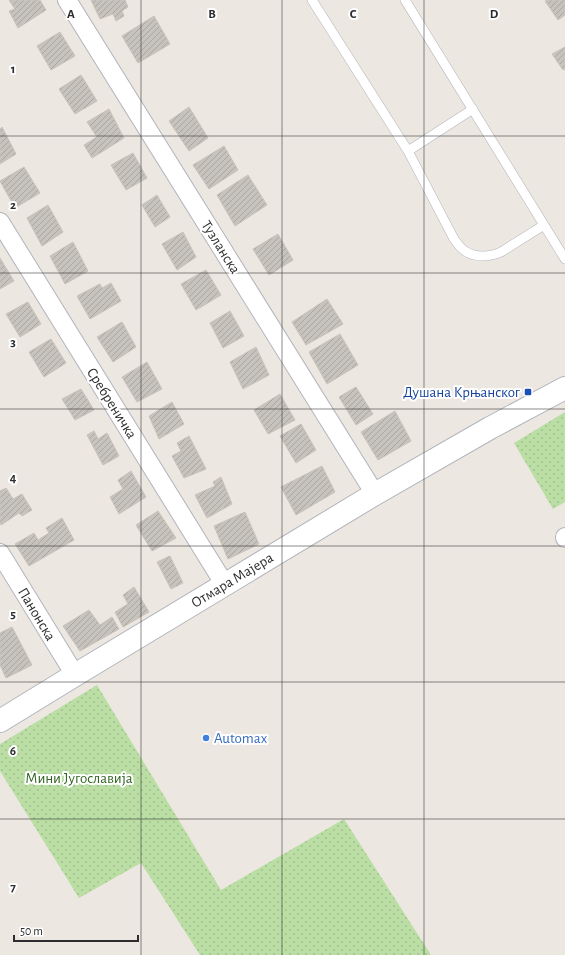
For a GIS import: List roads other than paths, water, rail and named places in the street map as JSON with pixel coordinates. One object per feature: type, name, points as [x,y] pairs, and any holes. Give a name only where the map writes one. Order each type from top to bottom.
[{"type":"street","name":"Тузланска","points":[[67,0],[375,494]]},
{"type":"street","name":"Сребреничка","points":[[0,222],[225,585]]},
{"type":"street","name":"Отмара Мајера","points":[[0,721],[375,494],[490,428],[565,388]]},
{"type":"street","name":"Панонска","points":[[0,553],[75,675]]},
{"type":"lane","points":[[312,0],[408,151],[454,239],[464,250],[473,255],[496,255],[544,225]]},
{"type":"lane","points":[[405,0],[565,259]]},
{"type":"lane","points":[[408,151],[473,109]]},
{"type":"place","name":"Душана Крњанског","points":[[528,392]]},
{"type":"place","name":"Automax","points":[[206,738]]},
{"type":"park label","name":"Мини Југославија","points":[[79,778]]}]
